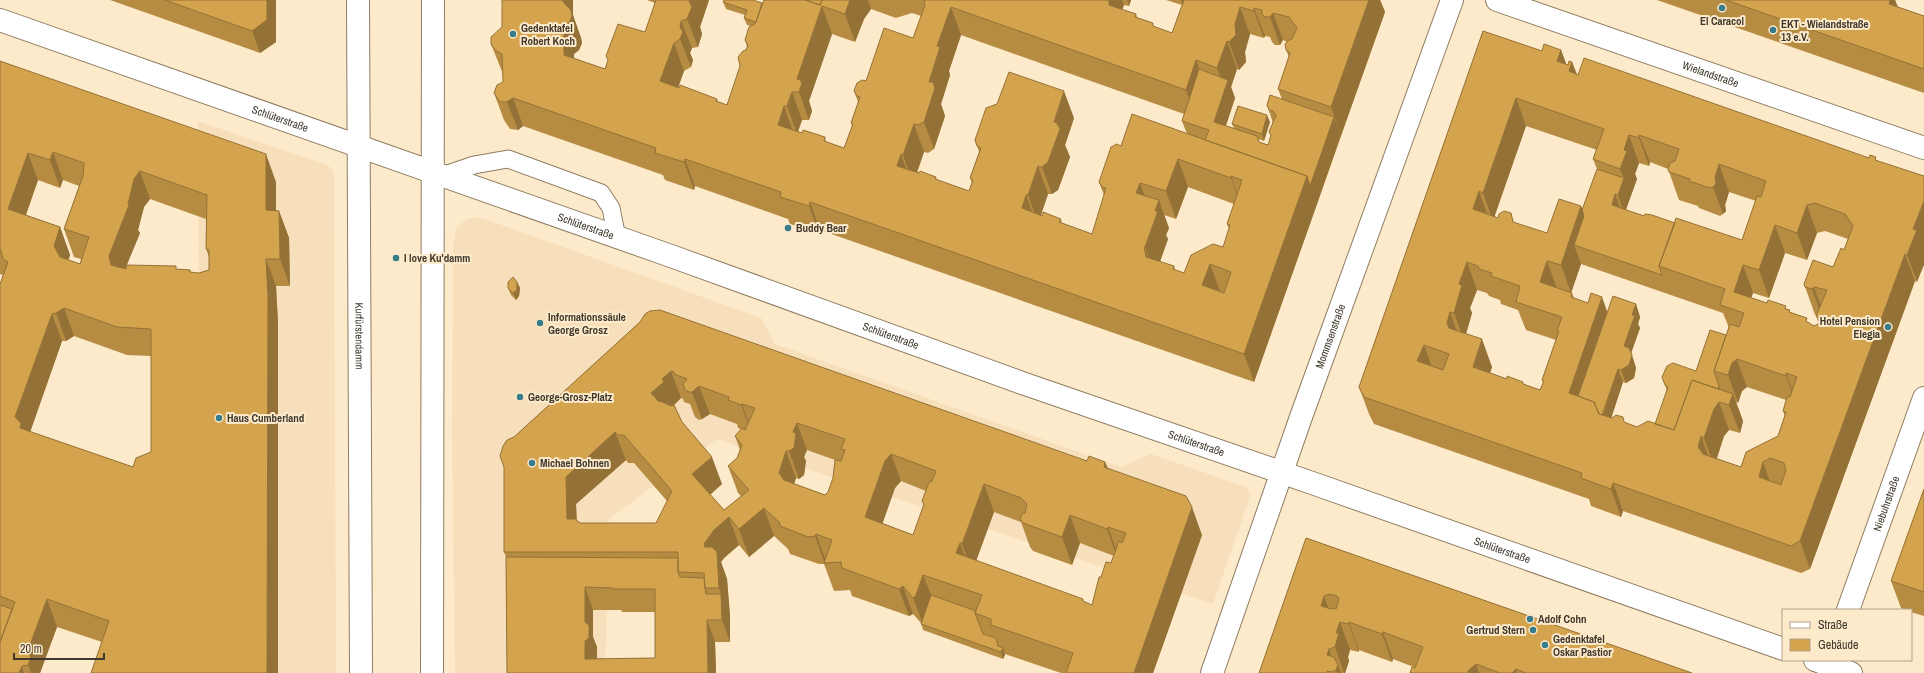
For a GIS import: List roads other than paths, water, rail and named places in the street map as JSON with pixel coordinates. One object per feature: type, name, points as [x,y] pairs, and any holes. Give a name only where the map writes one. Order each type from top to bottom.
[{"type":"street","name":"Kurfürstendamm","points":[[358,0],[361,673]]},
{"type":"street","points":[[432,673],[437,175],[433,0]]},
{"type":"street","name":"Mommsenstraße","points":[[1212,673],[1282,472],[1452,0]]},
{"type":"street","name":"Wielandstraße","points":[[1497,0],[1924,148]]},
{"type":"street","name":"Schlüterstraße","points":[[0,20],[617,238],[1024,384],[1282,472],[1782,649]]},
{"type":"street","name":"Niebuhrstraße","points":[[1848,609],[1924,398]]},
{"type":"street","points":[[1825,664],[1851,673]]},
{"type":"lane","points":[[437,175],[474,165],[508,159],[602,193],[611,208],[617,238]]},
{"type":"place","name":"El Caracol","points":[[1722,8]]},
{"type":"place","name":"EKT - Wielandstraße 13 e.V.","points":[[1773,30]]},
{"type":"place","name":"Gedenktafel Robert Koch","points":[[513,34]]},
{"type":"place","name":"Buddy Bear","points":[[788,228]]},
{"type":"place","name":"I love Ku'damm","points":[[396,258]]},
{"type":"place","name":"Informationssäule George Grosz","points":[[540,323]]},
{"type":"place","name":"Hotel Pension Elegia","points":[[1888,327]]},
{"type":"place","name":"George-Grosz-Platz","points":[[520,397]]},
{"type":"place","name":"Haus Cumberland","points":[[219,418]]},
{"type":"place","name":"Michael Bohnen","points":[[532,463]]},
{"type":"place","name":"Adolf Cohn","points":[[1530,619]]},
{"type":"place","name":"Gertrud Stern","points":[[1533,630]]},
{"type":"place","name":"Gedenktafel Oskar Pastior","points":[[1545,645]]}]
